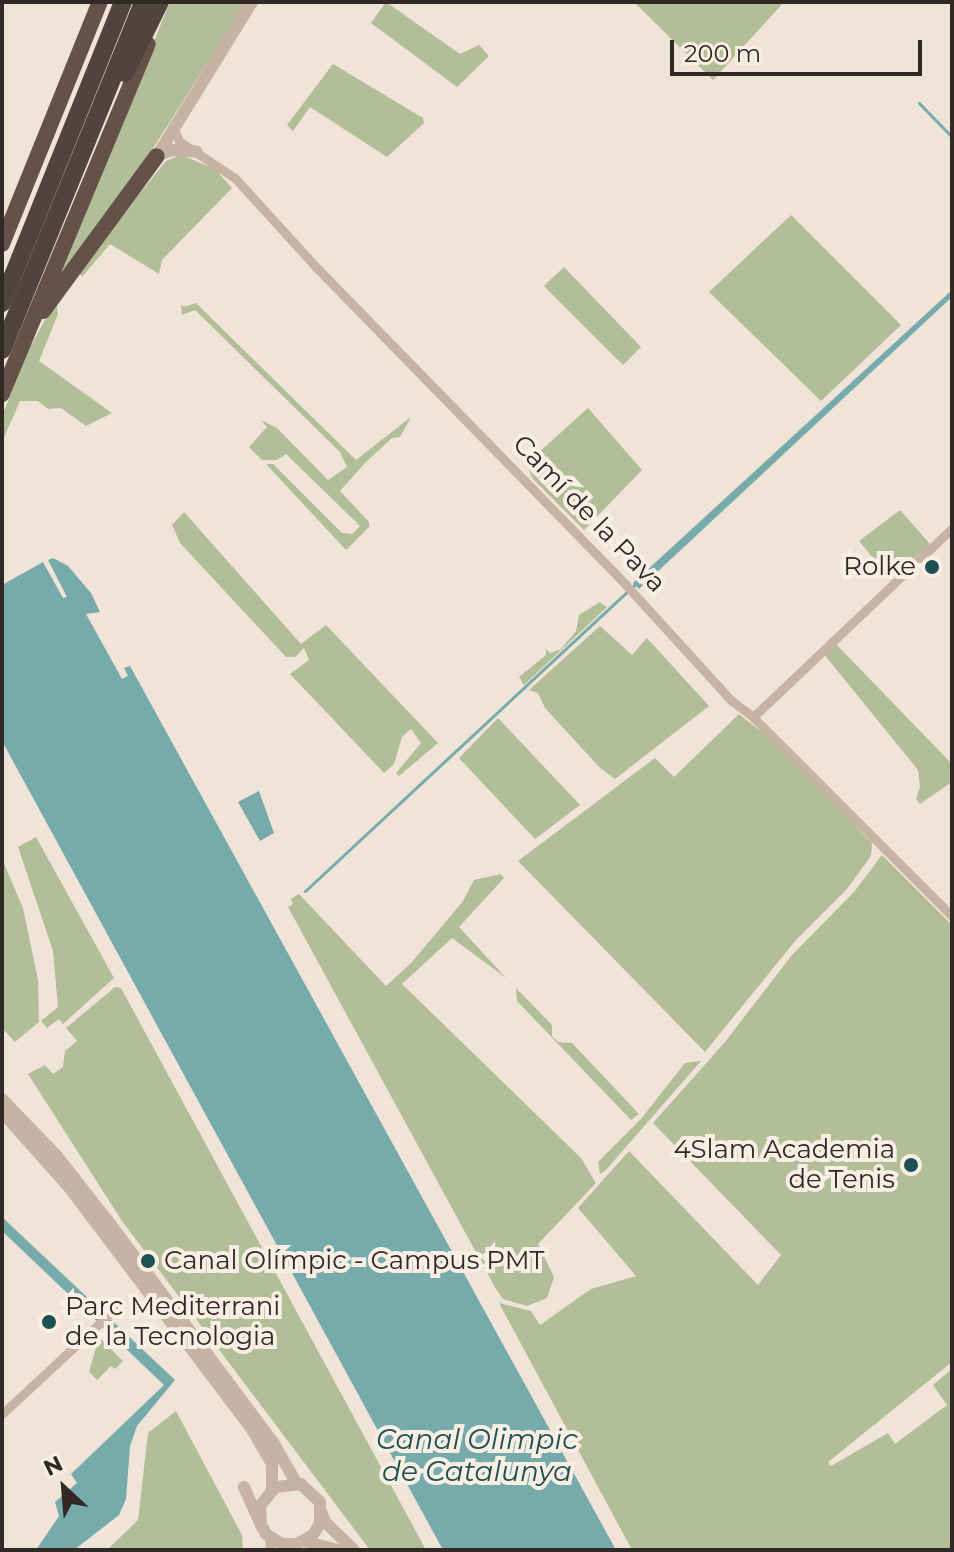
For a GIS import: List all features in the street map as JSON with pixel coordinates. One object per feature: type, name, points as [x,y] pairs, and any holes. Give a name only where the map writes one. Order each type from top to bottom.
[{"type":"highway","points":[[2,244],[100,2]]},
{"type":"highway","points":[[2,303],[123,2]]},
{"type":"highway","points":[[2,350],[143,2]]},
{"type":"highway","points":[[62,197],[163,2]]},
{"type":"highway","points":[[2,394],[163,2]]},
{"type":"highway","points":[[24,339],[62,282],[157,156]]},
{"type":"street","points":[[157,156],[252,2]]},
{"type":"street","name":"Camí de la Pava","points":[[175,124],[179,141],[235,178],[315,266],[640,599],[732,701],[753,717],[952,916]]},
{"type":"street","points":[[157,156],[171,150],[193,150]]},
{"type":"street","points":[[753,717],[952,528]]},
{"type":"street","points":[[2,1099],[56,1155],[111,1225],[273,1442],[297,1484]]},
{"type":"street","points":[[2,1112],[68,1186],[253,1431],[272,1464],[269,1492],[260,1506],[261,1525]]},
{"type":"street","points":[[2,1414],[114,1310]]},
{"type":"street","points":[[322,1513],[317,1530],[304,1541],[282,1548],[269,1543],[244,1487],[255,1496],[287,1483],[310,1489],[322,1513],[325,1522],[354,1550]]},
{"type":"street","points":[[304,1541],[338,1550]]},
{"type":"green space","points":[[170,2],[246,2],[126,191],[53,284]]},
{"type":"green space","points":[[386,2],[460,54],[479,45],[489,56],[457,87],[371,23]]},
{"type":"green space","points":[[634,2],[784,2],[713,80]]},
{"type":"green space","points":[[333,64],[423,118],[424,123],[387,157],[310,107],[293,131],[287,125]]},
{"type":"green space","points":[[181,155],[215,169],[232,188],[162,260],[159,274],[110,244],[82,277],[78,271],[96,247],[166,161]]},
{"type":"green space","points":[[791,215],[901,325],[821,401],[709,292]]},
{"type":"green space","points":[[564,267],[641,347],[623,365],[544,286]]},
{"type":"green space","points":[[56,300],[58,314],[39,361],[112,413],[86,426],[61,408],[48,409],[38,401],[20,401],[2,442],[2,416],[29,349]]},
{"type":"green space","points":[[196,303],[356,460],[411,417],[400,437],[392,438],[340,491],[369,522],[369,527],[346,550],[266,464],[273,464],[342,533],[352,534],[360,526],[286,454],[277,460],[262,460],[249,447],[267,427],[261,420],[277,428],[328,480],[347,467],[340,452],[195,310],[182,315],[181,304],[184,307]]},
{"type":"green space","points":[[588,408],[642,470],[584,530],[533,479],[526,464]]},
{"type":"green space","points":[[900,510],[930,544],[891,580],[859,541]]},
{"type":"green space","points":[[184,512],[301,644],[326,625],[438,743],[399,776],[396,773],[421,743],[411,729],[402,737],[394,764],[384,773],[290,674],[309,660],[304,648],[295,657],[286,657],[180,543],[172,525]]},
{"type":"green space","points":[[600,602],[607,607],[524,685],[519,677],[546,655],[546,649],[550,653],[561,649],[576,631],[579,615]]},
{"type":"green space","points":[[600,626],[632,655],[647,638],[709,706],[615,779],[600,768],[545,708],[538,693],[529,690]]},
{"type":"green space","points":[[834,642],[952,764],[952,782],[920,804],[916,799],[920,787],[918,770],[823,653]]},
{"type":"green space","points":[[739,714],[769,738],[872,843],[871,856],[847,889],[796,940],[705,1052],[518,861],[655,758],[674,777]]},
{"type":"green space","points":[[498,718],[580,805],[535,839],[459,758]]},
{"type":"green space","points":[[36,837],[114,978],[63,1024],[59,1019],[47,1028],[41,1021],[58,1007],[53,951],[18,847]]},
{"type":"green space","points":[[882,855],[952,925],[952,1362],[828,1462],[831,1466],[888,1433],[895,1444],[947,1405],[933,1385],[952,1369],[952,1550],[632,1550],[499,1303],[531,1311],[540,1325],[591,1289],[636,1276],[578,1208],[629,1151],[758,1285],[781,1255],[653,1123],[725,1042],[792,955],[854,892]]},
{"type":"green space","points":[[2,859],[23,908],[38,980],[39,1022],[15,1042],[2,1028]]},
{"type":"green space","points":[[501,874],[504,878],[459,927],[506,978],[452,938],[402,984],[581,1158],[596,1183],[538,1244],[554,1277],[547,1298],[527,1306],[503,1299],[496,1289],[288,907],[293,904],[291,899],[299,894],[386,986],[412,962],[463,901],[474,880]]},
{"type":"green space","points":[[115,987],[121,988],[426,1550],[370,1550],[122,1221],[28,1074],[45,1065],[53,1074],[63,1067],[65,1051],[77,1041],[66,1028]]},
{"type":"green space","points":[[516,988],[552,1025],[552,1036],[558,1042],[572,1043],[639,1114],[631,1120],[517,1001]]},
{"type":"green space","points":[[701,1061],[600,1174],[598,1162],[641,1119],[685,1063]]},
{"type":"green space","points":[[99,1337],[123,1361],[115,1369],[111,1366],[97,1380],[89,1372]]},
{"type":"green space","points":[[176,1411],[242,1535],[243,1550],[107,1550],[138,1520],[148,1433]]},
{"type":"water","points":[[952,290],[952,297],[639,589],[633,583]]},
{"type":"water","name":"Canal Olimpic de Catalunya","points":[[53,558],[68,566],[91,593],[100,612],[86,614],[122,679],[128,676],[124,668],[130,666],[616,1550],[443,1550],[2,741],[2,585],[43,562],[63,598],[67,597],[48,560]]},
{"type":"water","points":[[259,791],[274,833],[260,841],[238,802]]},
{"type":"water","points":[[2,1217],[175,1380],[137,1426],[130,1446],[126,1499],[119,1515],[74,1550],[36,1550],[59,1516],[55,1502],[77,1483],[71,1474],[164,1385],[2,1231]]},
{"type":"waterway","points":[[919,103],[952,137]]},
{"type":"waterway","points":[[305,891],[637,583]]},
{"type":"place","name":"Rolke","points":[[932,567]]},
{"type":"place","name":"4Slam Academia de Tenis","points":[[911,1165]]},
{"type":"place","name":"Canal Olímpic - Campus PMT","points":[[148,1261]]},
{"type":"place","name":"Parc Mediterrani de la Tecnologia","points":[[49,1322]]}]
